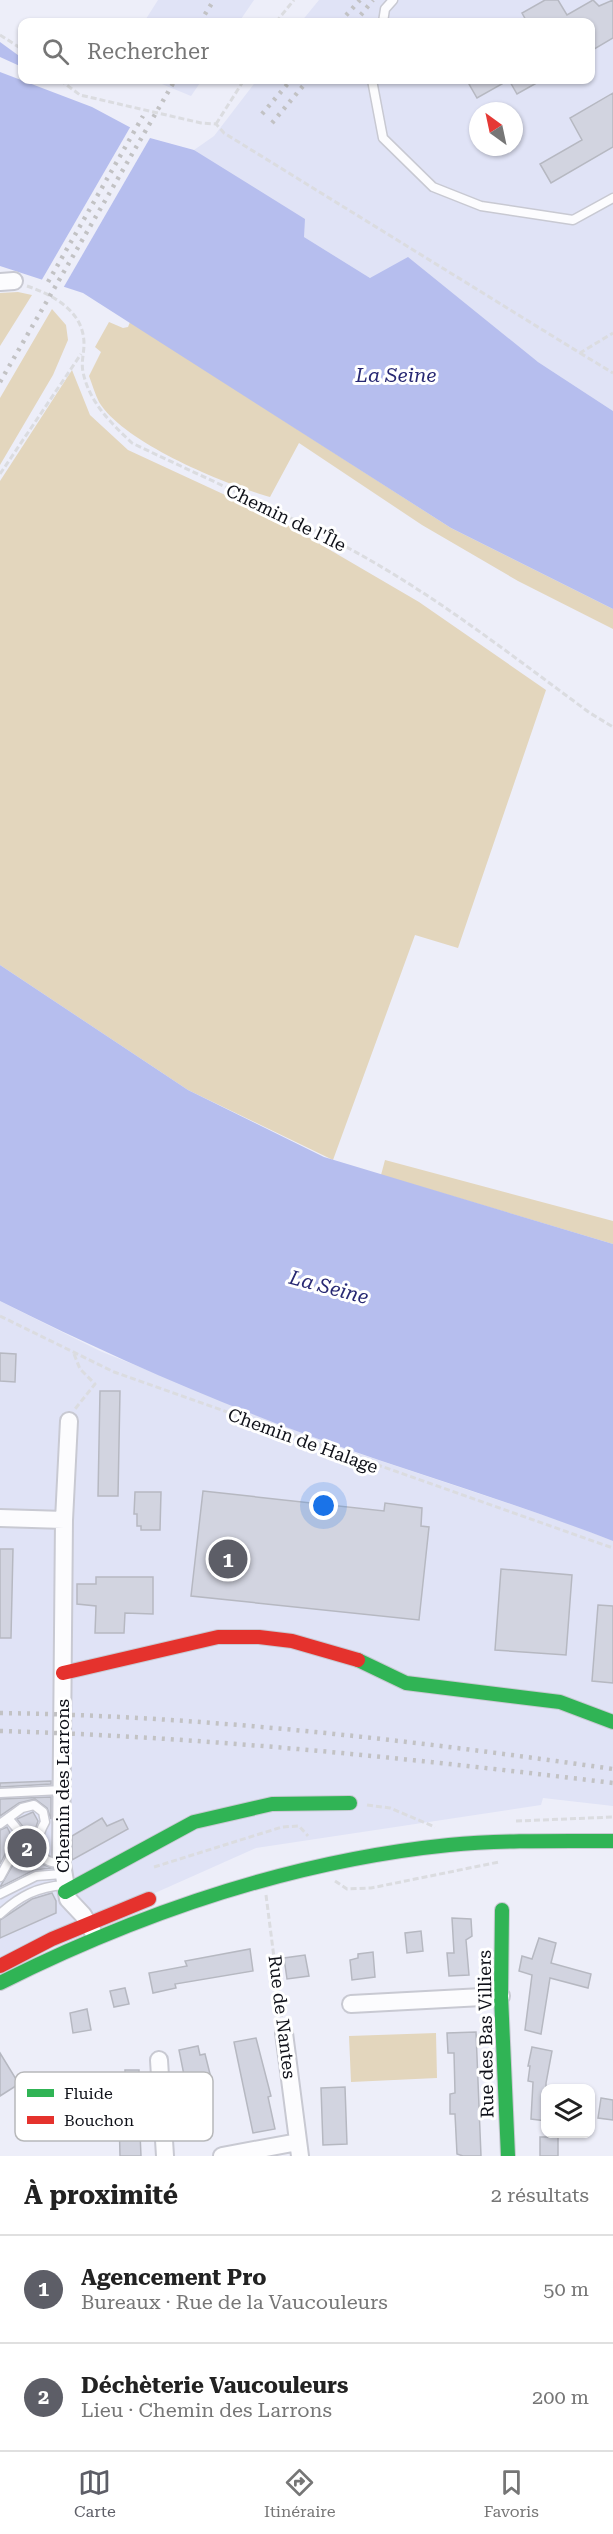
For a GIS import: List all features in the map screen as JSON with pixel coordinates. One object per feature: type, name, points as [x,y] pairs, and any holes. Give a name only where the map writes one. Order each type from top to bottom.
[{"type":"street","name":"Chemin des Larrons","points":[[69,1421],[64,1520],[62,1790],[64,1883],[67,1914],[74,1938]]},
{"type":"street","points":[[0,1518],[64,1520]]},
{"type":"street","points":[[63,1672],[218,1637],[259,1637],[292,1641],[349,1656],[406,1683],[560,1702],[613,1722]]},
{"type":"street","points":[[64,1883],[194,1822],[272,1804],[350,1803]]},
{"type":"street","points":[[386,1839],[465,1832],[552,1830],[613,1839]]},
{"type":"street","points":[[92,1930],[215,1892],[363,1857],[449,1845],[502,1841],[613,1839]]},
{"type":"street","name":"Chemin des Larrons","points":[[64,1883],[92,1930]]},
{"type":"street","points":[[0,1966],[74,1938],[161,1895]]},
{"type":"street","name":"Rue des Bas Villiers","points":[[502,1910],[501,1996],[508,2156]]},
{"type":"street","points":[[0,1983],[74,1938]]},
{"type":"street","points":[[351,2004],[501,1996]]},
{"type":"street","name":"Rue de Nantes","points":[[284,2033],[299,2149]]},
{"type":"street","points":[[159,2060],[160,2072]]},
{"type":"street","points":[[164,2141],[165,2156]]},
{"type":"street","points":[[222,2156],[299,2149]]},
{"type":"lane","points":[[384,18],[385,9],[393,0]]},
{"type":"lane","points":[[373,84],[383,138],[433,187],[482,206],[573,220],[613,198]]},
{"type":"lane","points":[[0,1793],[62,1790]]},
{"type":"lane","points":[[0,1824],[22,1808],[34,1805],[43,1812],[45,1822],[39,1831],[37,1845],[42,1857],[50,1863],[64,1883]]},
{"type":"lane","points":[[0,1877],[20,1840],[18,1830],[8,1818]]},
{"type":"lane","points":[[0,1894],[36,1876],[64,1883]]},
{"type":"lane","points":[[0,1914],[16,1899],[42,1886],[64,1883]]},
{"type":"path","points":[[279,18],[294,0]]},
{"type":"path","points":[[0,35],[18,46]]},
{"type":"path","points":[[65,84],[80,95],[201,123],[216,124],[224,133],[613,373]]},
{"type":"path","points":[[216,124],[241,84]]},
{"type":"path","name":"Chemin de l'Île","points":[[7,282],[57,297],[70,310],[80,324],[85,345],[82,352],[82,371],[90,394],[106,419],[132,443],[332,539],[385,569],[450,610],[590,713],[613,727]]},
{"type":"path","points":[[580,353],[613,333]]},
{"type":"path","points":[[0,474],[82,352]]},
{"type":"path","name":"Chemin de Halage","points":[[0,1316],[136,1380],[613,1548]]},
{"type":"path","points":[[69,1421],[75,1408],[94,1384],[80,1369],[74,1352]]},
{"type":"path","points":[[350,1803],[390,1808],[432,1827],[443,1827]]},
{"type":"path","points":[[509,1822],[613,1817]]},
{"type":"path","points":[[146,1869],[282,1827],[299,1826],[309,1836]]},
{"type":"path","points":[[336,1881],[347,1889],[371,1888],[505,1860]]},
{"type":"path","name":"Rue de Nantes","points":[[264,1879],[284,2033]]},
{"type":"shaded area","points":[[158,0],[254,0],[242,18],[147,18]]},
{"type":"shaded area","points":[[319,0],[613,0],[613,411],[538,362],[370,278],[304,237],[194,150],[214,136],[254,84],[595,84],[595,18],[304,18]]},
{"type":"shaded area","points":[[162,84],[199,84],[191,96]]},
{"type":"shaded area","points":[[18,292],[32,295],[0,346],[0,293]]},
{"type":"shaded area","points":[[52,309],[66,325],[68,340],[53,375],[0,465],[0,398]]},
{"type":"shaded area","points":[[109,322],[123,328],[128,327],[130,322],[451,528],[613,609],[613,629],[518,581],[422,525],[299,443],[270,497],[202,472],[152,447],[112,417],[99,402],[89,376],[101,352],[95,347]]},
{"type":"shaded area","points":[[72,370],[90,415],[128,450],[277,519],[419,602],[546,690],[458,948],[415,935],[333,1160],[188,1090],[0,965],[0,481]]},
{"type":"shaded area","points":[[385,1160],[613,1221],[613,1244],[381,1175]]},
{"type":"shaded area","points":[[0,1301],[100,1351],[336,1446],[570,1524],[613,1541],[613,1806],[543,1798],[541,1805],[256,1848],[0,1962]]},
{"type":"shaded area","points":[[436,2033],[437,2078],[351,2082],[349,2036]]},
{"type":"water","points":[[0,42],[18,55],[18,65],[0,57]]},
{"type":"water","name":"La Seine","points":[[0,72],[18,79],[18,84],[32,84],[92,107],[150,138],[194,150],[305,219],[304,237],[370,278],[408,257],[538,362],[613,411],[613,609],[451,528],[83,293],[0,266]]},
{"type":"water","points":[[0,965],[188,1090],[324,1157],[613,1244],[613,1541],[252,1414],[124,1360],[0,1301]]},
{"type":"pier","points":[[132,124],[151,135],[150,138],[62,290],[40,283]]},
{"type":"building","points":[[545,0],[558,0],[567,15],[593,0],[599,6],[613,0],[613,38],[595,49],[595,18],[525,18],[522,13]]},
{"type":"building","points":[[469,84],[502,84],[477,98]]},
{"type":"building","points":[[511,84],[535,84],[517,94]]},
{"type":"building","points":[[613,93],[613,147],[551,183],[540,164],[582,140],[570,118]]},
{"type":"building","points":[[0,1353],[16,1354],[15,1382],[0,1381]]},
{"type":"building","points":[[100,1391],[120,1391],[118,1496],[98,1496]]},
{"type":"building","points":[[203,1491],[384,1511],[385,1503],[422,1508],[421,1526],[429,1527],[419,1620],[191,1596]]},
{"type":"building","points":[[135,1492],[161,1492],[160,1530],[141,1530],[141,1526],[137,1526],[137,1514],[134,1514]]},
{"type":"building","points":[[0,1549],[13,1549],[11,1638],[0,1638]]},
{"type":"building","points":[[501,1569],[572,1575],[566,1655],[495,1650]]},
{"type":"building","points":[[96,1577],[153,1577],[153,1614],[125,1613],[124,1633],[95,1633],[96,1606],[77,1604],[77,1584],[96,1584]]},
{"type":"building","points":[[598,1605],[613,1606],[613,1683],[592,1681]]},
{"type":"building","points":[[51,1781],[51,1784],[0,1787],[0,1783]]},
{"type":"building","points":[[51,1797],[51,1819],[47,1808],[35,1799],[19,1803],[0,1816],[0,1799]]},
{"type":"building","points":[[33,1812],[38,1821],[33,1836],[34,1852],[42,1864],[51,1868],[34,1870],[0,1887],[26,1842],[24,1828],[17,1819]]},
{"type":"building","points":[[102,1818],[107,1826],[123,1819],[128,1829],[72,1860],[72,1836]]},
{"type":"building","points":[[7,1827],[13,1839],[0,1864],[0,1830]]},
{"type":"building","points":[[52,1893],[56,1901],[56,1913],[0,1938],[0,1920],[32,1899]]},
{"type":"building","points":[[452,1918],[471,1919],[472,1936],[466,1940],[469,1975],[449,1976],[447,1953],[454,1953]]},
{"type":"building","points":[[421,1931],[423,1951],[407,1953],[405,1933]]},
{"type":"building","points":[[539,1938],[556,1943],[551,1963],[591,1974],[588,1988],[550,1978],[541,2034],[525,2030],[532,1975],[519,1971],[522,1956],[532,1959]]},
{"type":"building","points":[[250,1949],[253,1971],[175,1984],[176,1988],[153,1993],[149,1973],[187,1966],[185,1961]]},
{"type":"building","points":[[373,1952],[375,1977],[352,1980],[350,1960],[358,1958],[358,1954]]},
{"type":"building","points":[[305,1955],[309,1976],[287,1979],[284,1958]]},
{"type":"building","points":[[125,1988],[129,2004],[114,2007],[110,1991]]},
{"type":"building","points":[[87,2009],[91,2030],[73,2033],[70,2013]]},
{"type":"building","points":[[476,2032],[481,2156],[463,2156],[457,2154],[455,2114],[450,2114],[450,2094],[455,2093],[454,2053],[448,2053],[447,2033]]},
{"type":"building","points":[[256,2038],[271,2096],[268,2097],[275,2129],[253,2133],[234,2042]]},
{"type":"building","points":[[198,2046],[200,2055],[205,2054],[210,2072],[183,2072],[179,2050]]},
{"type":"building","points":[[532,2047],[552,2051],[546,2084],[541,2084],[541,2120],[531,2119],[533,2082],[528,2081],[530,2066],[528,2066]]},
{"type":"building","points":[[0,2053],[15,2077],[15,2087],[0,2096]]},
{"type":"building","points":[[125,2070],[139,2070],[139,2072],[125,2072]]},
{"type":"building","points":[[345,2087],[347,2144],[323,2145],[321,2088]]},
{"type":"building","points":[[601,2098],[613,2100],[613,2120],[598,2118]]},
{"type":"building","points":[[540,2137],[558,2138],[558,2156],[540,2156]]},
{"type":"building","points":[[120,2141],[140,2141],[141,2156],[120,2156]]},
{"type":"railway","points":[[203,18],[214,0]]},
{"type":"railway","points":[[344,18],[360,0]]},
{"type":"railway","points":[[358,18],[373,0]]},
{"type":"railway","points":[[0,382],[173,84]]},
{"type":"railway","points":[[262,114],[288,84]]},
{"type":"railway","points":[[272,123],[305,84]]},
{"type":"railway","points":[[48,282],[143,116]]},
{"type":"railway","points":[[0,1713],[154,1719],[308,1731],[461,1748],[613,1769]]},
{"type":"railway","points":[[0,1731],[231,1743],[460,1765],[613,1783]]},
{"type":"traffic: fast","points":[[358,1660],[406,1683],[560,1702],[613,1722]]},
{"type":"traffic: fast","points":[[65,1892],[194,1822],[272,1804],[350,1803]]},
{"type":"traffic: fast","points":[[0,1983],[54,1957],[163,1912],[218,1893],[332,1863],[470,1843],[613,1841]]},
{"type":"traffic: fast","points":[[502,1910],[501,1996],[508,2156]]},
{"type":"traffic: jam","points":[[63,1673],[218,1637],[259,1637],[292,1641],[358,1660]]},
{"type":"traffic: jam","points":[[0,1966],[52,1939],[149,1899]]},
{"type":"place","name":"Agencement Pro","points":[[228,1559]]},
{"type":"place","name":"Déchèterie Vaucouleurs","points":[[27,1848]]}]
